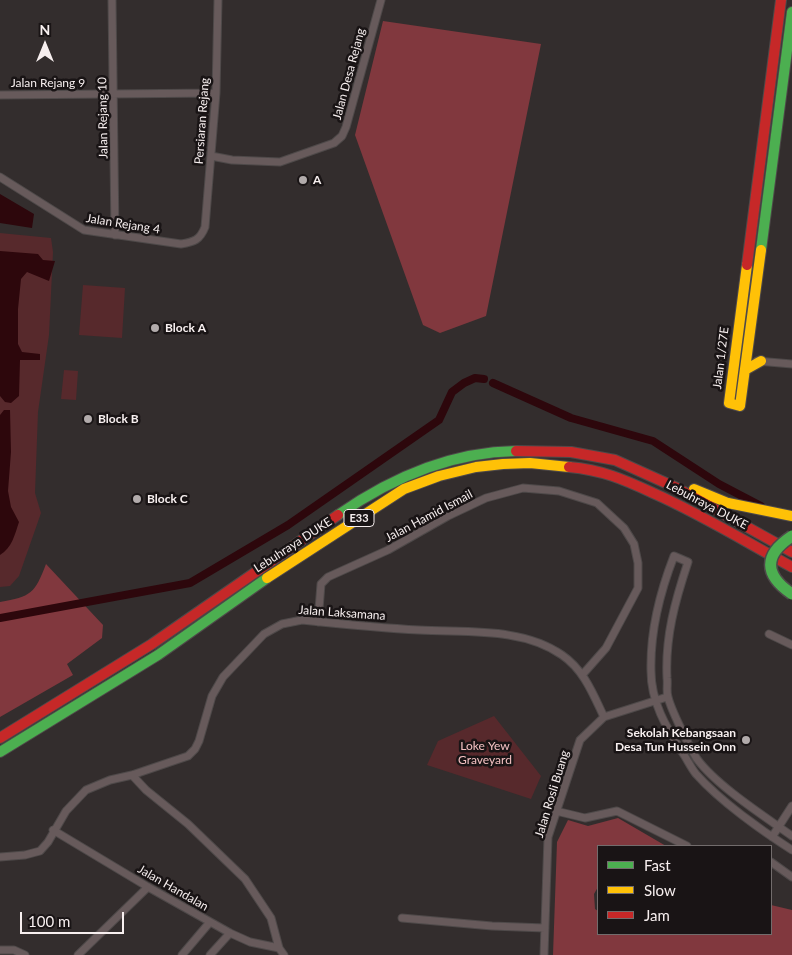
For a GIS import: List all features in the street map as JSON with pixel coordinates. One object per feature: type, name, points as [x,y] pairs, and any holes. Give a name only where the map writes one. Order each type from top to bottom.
[{"type":"main road","name":"Jalan 1/27E","points":[[743,360],[781,0]]},
{"type":"main road","name":"Jalan 1/27E","points":[[743,360],[784,71],[790,53],[792,12]]},
{"type":"main road","points":[[743,360],[761,361]]},
{"type":"main road","points":[[743,360],[750,366],[761,361]]},
{"type":"main road","name":"Lebuhraya DUKE","points":[[0,738],[152,644],[345,510],[404,476],[428,466],[465,456],[501,451],[536,450],[615,460],[677,488],[792,552]]},
{"type":"main road","points":[[615,460],[654,470],[728,503],[792,518]]},
{"type":"main road","name":"Lebuhraya DUKE","points":[[0,752],[158,655],[271,575],[404,489],[440,476],[476,467],[530,463],[590,468],[613,475],[680,505],[792,567]]},
{"type":"main road","points":[[746,526],[792,544]]},
{"type":"main road","points":[[792,536],[782,542],[774,551],[771,574],[777,584],[792,594]]},
{"type":"street","name":"Jalan Rejang 10","points":[[112,0],[116,223]]},
{"type":"street","name":"Persiaran Rejang","points":[[196,241],[202,235],[205,227],[216,93],[218,0]]},
{"type":"street","name":"Jalan Desa Rejang","points":[[211,156],[232,160],[280,162],[334,143],[342,136],[346,128],[381,0]]},
{"type":"street","points":[[775,49],[790,53]]},
{"type":"street","name":"Jalan Rejang 9","points":[[0,95],[216,93]]},
{"type":"street","name":"Jalan Rejang 4","points":[[0,177],[80,228],[90,232],[181,244],[196,241]]},
{"type":"street","points":[[103,234],[116,223]]},
{"type":"street","points":[[116,223],[118,236]]},
{"type":"street","points":[[761,361],[792,364]]},
{"type":"street","name":"Jalan Hamid Ismail","points":[[318,622],[321,584],[328,577],[388,550],[448,516],[486,498],[523,488],[559,491],[597,503],[604,509],[624,528],[634,544],[638,563],[637,591],[606,648],[583,674]]},
{"type":"street","points":[[792,836],[720,783],[698,759],[667,697],[666,662],[668,636],[676,599],[688,562],[674,556],[661,591],[654,629],[651,672],[655,700],[664,723],[695,773],[712,790],[772,837],[792,850]]},
{"type":"street","name":"Jalan Laksamana","points":[[0,857],[25,855],[40,851],[48,842],[53,830],[66,811],[86,790],[110,780],[132,775],[188,756],[195,749],[199,741],[212,696],[223,678],[264,634],[277,626],[292,621],[519,636],[541,642],[564,656],[583,674],[604,717]]},
{"type":"street","points":[[769,634],[792,646]]},
{"type":"street","name":"Jalan Rosli Buang","points":[[544,955],[548,837],[580,740],[604,717],[667,697]]},
{"type":"street","points":[[132,775],[146,790],[188,824],[245,880],[271,918],[279,948],[284,955]]},
{"type":"street","points":[[772,837],[792,806]]},
{"type":"street","points":[[556,811],[585,818],[617,811],[685,845]]},
{"type":"street","name":"Jalan Handalan","points":[[53,830],[230,933],[250,942],[279,948]]},
{"type":"street","points":[[772,863],[792,877]]},
{"type":"street","points":[[78,955],[148,887]]},
{"type":"street","points":[[402,918],[492,926],[545,928]]},
{"type":"street","points":[[182,955],[210,922]]},
{"type":"street","points":[[210,955],[230,933]]},
{"type":"street","points":[[0,950],[14,950],[25,955]]},
{"type":"green space","points":[[0,233],[51,238],[53,252],[49,335],[38,412],[35,493],[41,513],[19,576],[10,586],[0,587]]},
{"type":"green space","points":[[83,285],[125,288],[122,338],[79,335]]},
{"type":"green space","points":[[64,370],[78,371],[76,400],[61,399]]},
{"type":"green space","name":"Loke Yew Graveyard","points":[[494,716],[541,776],[531,799],[427,765],[438,741]]},
{"type":"shaded area","points":[[383,21],[541,44],[486,316],[440,333],[423,325],[355,135]]},
{"type":"shaded area","points":[[0,194],[34,214],[32,228],[0,223]]},
{"type":"shaded area","points":[[0,251],[38,254],[43,260],[55,261],[49,281],[27,272],[21,279],[18,309],[18,344],[22,352],[40,354],[40,360],[20,360],[19,396],[11,403],[5,402],[0,396]]},
{"type":"shaded area","points":[[4,410],[10,410],[11,452],[8,491],[11,507],[19,522],[10,545],[0,555],[0,415]]},
{"type":"shaded area","points":[[46,564],[103,625],[102,638],[67,664],[73,675],[0,717],[0,602],[19,598],[30,592],[39,581]]},
{"type":"shaded area","points":[[618,818],[664,845],[597,845],[597,889],[594,894],[595,909],[597,910],[597,935],[772,935],[772,905],[792,910],[792,955],[553,955],[557,842],[568,820],[588,826]]},
{"type":"waterway","points":[[0,618],[190,583],[288,525],[439,420],[452,392],[464,383],[475,378],[484,379]]},
{"type":"waterway","points":[[493,383],[571,418],[653,441],[719,484],[761,506]]},
{"type":"traffic: fast","points":[[761,250],[792,12]]},
{"type":"traffic: fast","points":[[338,515],[379,490],[422,470],[468,456],[516,451]]},
{"type":"traffic: fast","points":[[792,536],[776,550],[771,565],[776,580],[792,594]]},
{"type":"traffic: fast","points":[[0,752],[158,655],[267,578]]},
{"type":"traffic: slow","points":[[747,265],[729,403],[740,406],[761,250]]},
{"type":"traffic: slow","points":[[745,370],[761,361]]},
{"type":"traffic: slow","points":[[267,578],[404,489],[439,476],[476,467],[503,464],[530,463],[569,467]]},
{"type":"traffic: slow","points":[[694,489],[728,503],[792,516]]},
{"type":"traffic: jam","points":[[747,265],[781,0]]},
{"type":"traffic: jam","points":[[516,451],[571,452],[615,460],[677,488],[792,552]]},
{"type":"traffic: jam","points":[[569,467],[581,468],[622,479],[706,519],[792,567]]},
{"type":"traffic: jam","points":[[0,738],[152,644],[338,515]]},
{"type":"place","name":"A","points":[[303,180]]},
{"type":"place","name":"Block A","points":[[155,328]]},
{"type":"place","name":"Block B","points":[[88,419]]},
{"type":"place","name":"Block C","points":[[137,499]]},
{"type":"place","name":"Sekolah Kebangsaan Desa Tun Hussein Onn","points":[[746,740]]}]
